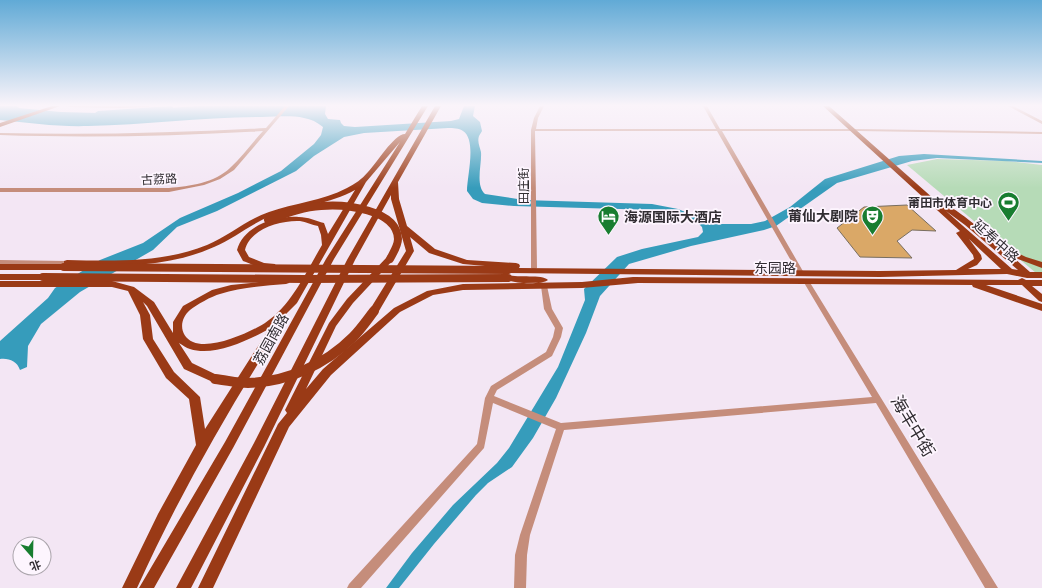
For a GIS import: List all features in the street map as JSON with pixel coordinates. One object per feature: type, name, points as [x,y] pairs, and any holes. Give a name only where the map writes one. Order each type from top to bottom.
[{"type":"main road","points":[[0,267],[150,262],[190,254],[212,246],[251,222],[348,191],[363,181],[372,172],[394,143],[404,133]]},
{"type":"main road","name":"荔园南路","points":[[146,588],[229,445],[330,259],[406,133]]},
{"type":"main road","points":[[183,588],[258,447],[351,260],[421,133]]},
{"type":"main road","points":[[858,133],[900,170]]},
{"type":"main road","name":"延寿中路","points":[[900,170],[1009,271]]},
{"type":"main road","name":"延寿中路","points":[[900,170],[992,243],[1042,299]]},
{"type":"main road","points":[[0,277],[40,281],[112,284],[131,288],[151,304],[188,366],[214,379],[247,383],[278,380],[298,374],[321,363],[351,339],[374,311],[410,251],[395,199],[395,180]]},
{"type":"main road","points":[[129,588],[202,445],[254,359],[292,303],[363,181]]},
{"type":"main road","points":[[205,588],[332,325],[350,301],[390,260],[396,248],[398,238],[395,227],[387,219],[369,210],[323,206],[287,212],[224,239]]},
{"type":"main road","points":[[948,216],[978,258],[974,263],[958,271]]},
{"type":"main road","points":[[289,269],[263,265],[246,259],[241,250],[244,240],[256,231],[271,223],[300,219],[321,225],[325,235],[325,244]]},
{"type":"main road","points":[[403,227],[432,251],[466,262],[587,271]]},
{"type":"main road","points":[[992,243],[1023,260],[1042,265]]},
{"type":"main road","points":[[463,287],[466,262]]},
{"type":"main road","points":[[65,265],[289,269],[344,268],[508,274]]},
{"type":"main road","name":"东园路","points":[[508,274],[587,271],[880,274],[1009,271],[1025,279]]},
{"type":"main road","points":[[0,284],[40,281],[304,279],[508,274]]},
{"type":"main road","name":"东园路","points":[[508,274],[515,280],[968,282],[1025,279],[1041,282]]},
{"type":"main road","points":[[292,303],[269,325],[247,337],[226,344],[207,347],[192,346],[182,340],[177,330],[178,322],[186,308],[215,292],[231,288],[304,279]]},
{"type":"main road","points":[[284,424],[326,372],[397,310],[430,293],[463,287],[582,285],[638,280]]},
{"type":"main road","points":[[968,282],[1042,308]]},
{"type":"main road","points":[[131,288],[145,315],[148,339],[170,375],[194,397],[202,445]]},
{"type":"street","points":[[0,134],[165,133]]},
{"type":"street","name":"古荔路","points":[[0,189],[148,190],[189,187],[214,180],[228,172],[260,133]]},
{"type":"street","name":"田庄街","points":[[533,133],[534,268]]},
{"type":"street","points":[[721,133],[801,273]]},
{"type":"street","points":[[0,262],[65,265]]},
{"type":"street","name":"海丰中街","points":[[806,281],[992,588]]},
{"type":"street","points":[[353,588],[481,445],[489,398],[494,388],[550,354],[557,338],[559,328],[548,309],[544,286]]},
{"type":"street","points":[[489,398],[560,427],[878,400]]},
{"type":"street","points":[[520,588],[521,555],[525,535],[560,427]]},
{"type":"green space","name":"莆田市体育中心","points":[[937,159],[1007,161],[1042,165],[1042,278],[907,165]]},
{"type":"water","points":[[321,133],[362,133],[344,137],[314,156],[296,171],[217,211],[177,227],[153,250],[80,292],[41,324],[28,346],[27,367],[20,370],[17,364],[12,361],[0,359],[0,341],[48,298],[55,288],[100,260],[143,243],[180,218],[238,193],[281,171],[314,144]]},
{"type":"water","points":[[465,133],[481,133],[478,140],[481,152],[480,185],[485,194],[524,200],[652,204],[678,209],[705,220],[721,224],[751,224],[765,221],[790,207],[825,179],[899,156],[924,154],[1042,161],[1042,163],[937,158],[912,161],[837,183],[776,226],[691,246],[629,264],[600,296],[586,333],[556,398],[533,438],[512,467],[488,483],[476,495],[399,588],[386,588],[412,553],[453,505],[497,463],[509,448],[558,367],[585,300],[584,289],[617,257],[642,249],[698,237],[703,232],[702,227],[686,217],[655,210],[514,206],[482,203],[473,199],[467,191],[470,142]]},
{"type":"building","name":"莆仙大剧院","points":[[907,205],[936,231],[912,230],[897,241],[912,258],[860,257],[837,228],[864,207]]},
{"type":"place","name":"莆田市体育中心","points":[[1008,222]]},
{"type":"place","name":"海源国际大酒店","points":[[608,236]]},
{"type":"place","name":"莆仙大剧院","points":[[873,236]]}]
